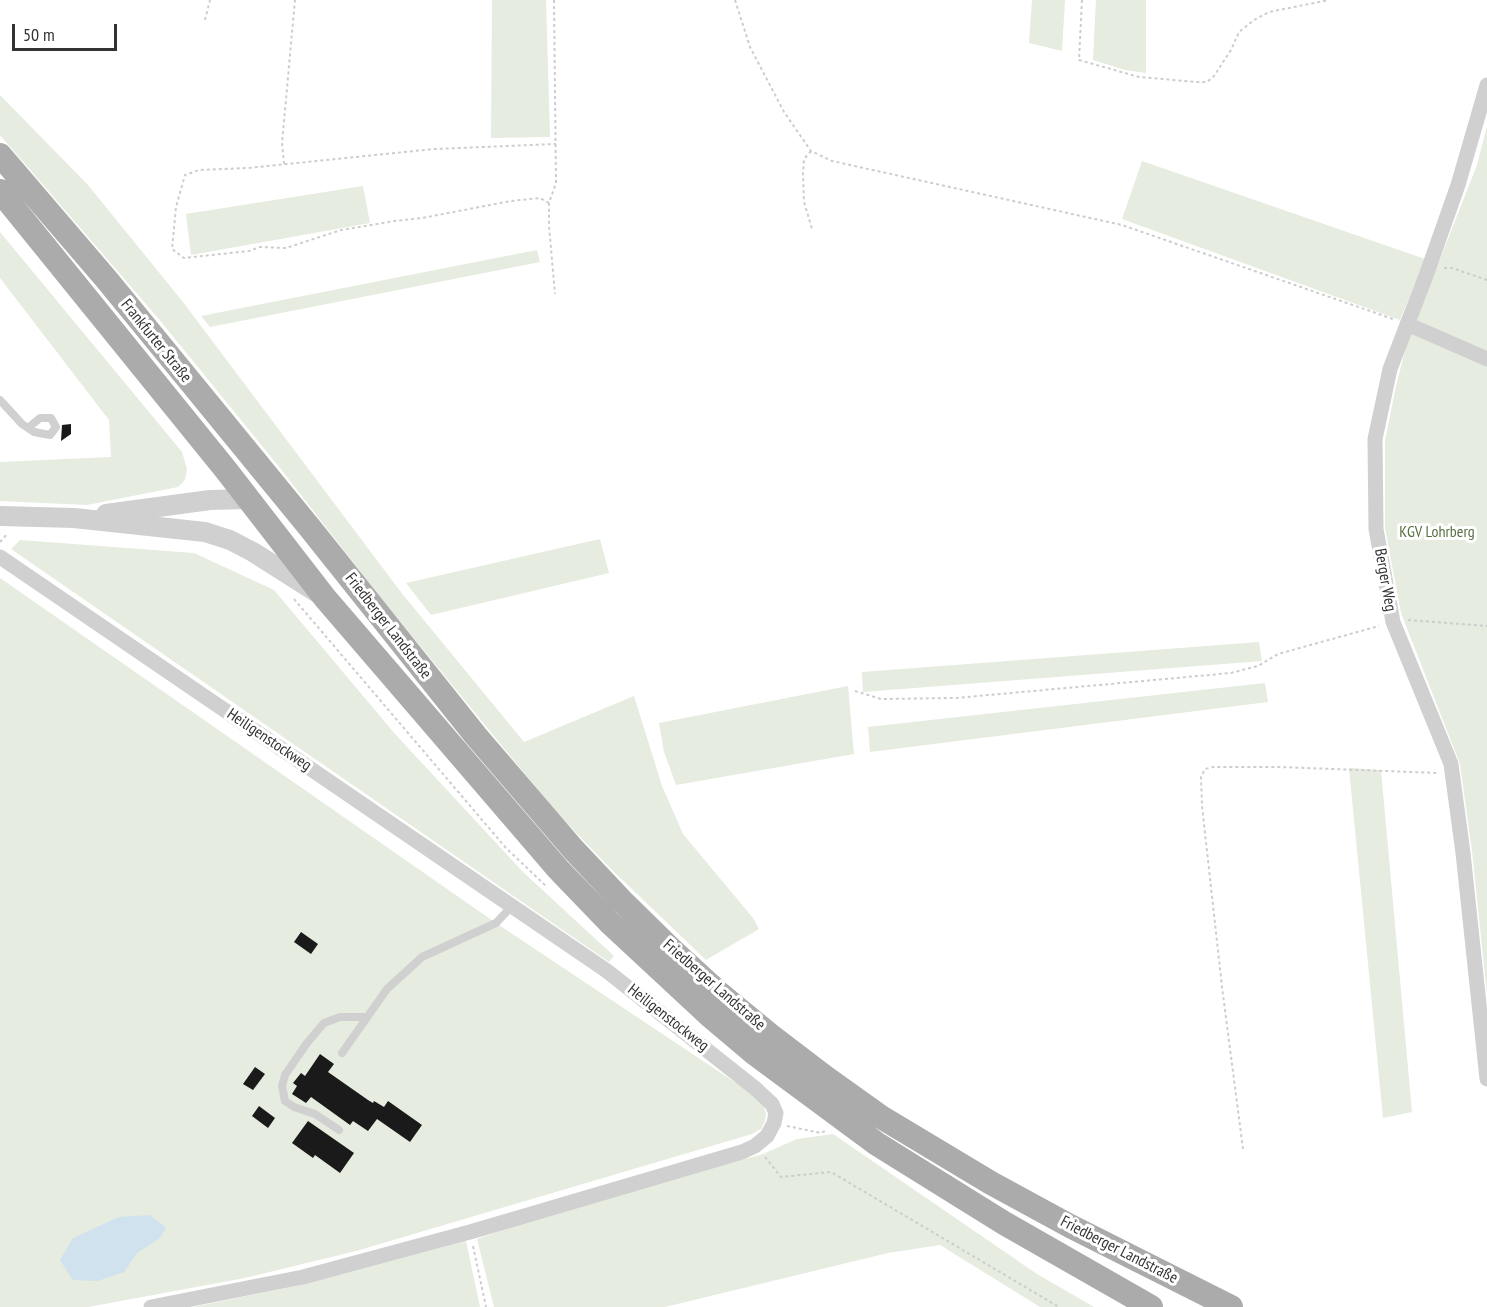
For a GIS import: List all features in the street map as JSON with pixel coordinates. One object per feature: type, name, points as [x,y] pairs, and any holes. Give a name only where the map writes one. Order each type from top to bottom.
[{"type":"main road","name":"Frankfurter Straße","points":[[0,155],[310,528]]},
{"type":"main road","name":"Frankfurter Straße","points":[[0,191],[248,499]]},
{"type":"main road","points":[[248,499],[274,507],[310,528]]},
{"type":"main road","name":"Friedberger Landstraße","points":[[248,499],[325,598],[558,869],[610,923],[709,1015],[763,1060],[877,1144],[1004,1223],[1151,1307]]},
{"type":"main road","name":"Friedberger Landstraße","points":[[310,528],[476,736],[573,849],[621,900],[719,993],[825,1077],[881,1117],[991,1183],[1070,1226],[1231,1307]]},
{"type":"street","name":"Berger Weg","points":[[1487,85],[1458,185],[1390,369],[1375,439],[1376,529],[1394,624],[1453,774],[1480,949],[1487,1079]]},
{"type":"street","points":[[1407,324],[1487,359]]},
{"type":"street","name":"Friedberger Landstraße","points":[[74,518],[210,500],[248,499]]},
{"type":"street","name":"Friedberger Landstraße","points":[[0,516],[74,518],[205,532],[230,540],[278,566],[325,598]]},
{"type":"street","name":"Heiligenstockweg","points":[[0,557],[607,971],[756,1089],[772,1104],[776,1113],[774,1123]]},
{"type":"street","points":[[151,1307],[303,1277],[470,1232],[742,1152],[755,1146],[767,1136],[774,1123]]},
{"type":"lane","points":[[0,400],[28,428]]},
{"type":"lane","points":[[342,1053],[387,989],[422,957],[496,923],[512,906]]},
{"type":"lane","points":[[339,1130],[315,1114],[294,1107],[285,1101],[282,1086],[285,1075],[324,1023],[340,1017],[367,1017]]},
{"type":"path","points":[[205,20],[210,0]]},
{"type":"path","points":[[284,164],[282,143],[295,0]]},
{"type":"path","points":[[554,0],[556,183],[549,204],[555,294]]},
{"type":"path","points":[[735,0],[750,47],[784,112],[811,152],[832,161],[1122,225],[1407,324]]},
{"type":"path","points":[[1082,0],[1079,60],[1139,77],[1207,82],[1214,76],[1231,50],[1239,32],[1254,20],[1269,12],[1329,0]]},
{"type":"path","points":[[549,204],[540,198],[511,201],[422,218],[340,230],[286,248],[260,248],[184,258],[172,249],[176,207],[185,175],[199,170],[284,164],[434,148],[556,144]]},
{"type":"path","points":[[811,152],[804,159],[803,172],[804,202],[812,229]]},
{"type":"path","points":[[1429,267],[1452,268],[1487,280]]},
{"type":"path","points":[[0,542],[7,533],[18,533]]},
{"type":"path","points":[[293,598],[506,848],[549,889]]},
{"type":"path","points":[[855,692],[881,699],[956,698],[1231,673],[1257,666],[1278,654],[1408,620],[1487,626]]},
{"type":"path","points":[[1243,1149],[1221,979],[1201,777],[1205,770],[1213,767],[1280,767],[1453,774]]},
{"type":"path","points":[[774,1123],[821,1133],[828,1130]]},
{"type":"path","points":[[755,1146],[781,1177],[831,1173],[1059,1307]]},
{"type":"path","points":[[470,1232],[486,1307]]},
{"type":"green space","points":[[492,0],[546,0],[550,137],[491,138]]},
{"type":"green space","points":[[1032,0],[1065,0],[1062,51],[1029,43]]},
{"type":"green space","points":[[1096,0],[1146,0],[1146,73],[1125,70],[1093,60]]},
{"type":"green space","points":[[0,95],[88,185],[183,302],[400,591],[524,742],[634,696],[662,786],[683,834],[753,918],[759,929],[706,960],[612,870],[556,812],[381,598],[280,468],[158,318],[0,135]]},
{"type":"green space","name":"KGV Lohrberg","points":[[1487,126],[1487,994],[1460,764],[1401,613],[1385,528],[1385,441],[1407,343],[1477,165]]},
{"type":"green space","points":[[1142,161],[1425,259],[1400,320],[1122,219]]},
{"type":"green space","points":[[363,186],[370,223],[191,255],[186,214]]},
{"type":"green space","points":[[0,232],[182,452],[187,469],[185,480],[178,487],[87,505],[0,501],[0,462],[111,457],[109,420],[0,278]]},
{"type":"green space","points":[[537,250],[540,262],[210,327],[201,316]]},
{"type":"green space","points":[[600,539],[609,573],[431,615],[406,583]]},
{"type":"green space","points":[[20,540],[194,553],[274,590],[395,734],[523,872],[614,956],[609,962],[11,549]]},
{"type":"green space","points":[[0,578],[496,923],[757,1097],[763,1103],[766,1113],[761,1129],[752,1134],[356,1251],[245,1278],[88,1307],[0,1307]]},
{"type":"green space","points":[[1259,642],[1262,661],[863,692],[862,672]]},
{"type":"green space","points":[[1265,683],[1268,702],[870,752],[868,727]]},
{"type":"green space","points":[[848,686],[854,754],[676,785],[664,752],[659,723]]},
{"type":"green space","points":[[1349,768],[1381,770],[1412,1112],[1383,1118]]},
{"type":"green space","points":[[833,1134],[1037,1274],[1094,1307],[1040,1307],[940,1245],[888,1253],[665,1307],[494,1307],[477,1239],[570,1207],[763,1154],[797,1139]]},
{"type":"green space","points":[[466,1241],[480,1307],[193,1307],[305,1284]]},
{"type":"water","points":[[150,1215],[166,1228],[160,1238],[137,1253],[124,1272],[98,1281],[73,1280],[60,1260],[73,1238],[119,1217]]},
{"type":"building","points":[[71,424],[71,434],[61,441],[62,425]]},
{"type":"building","points":[[301,932],[318,944],[311,954],[294,942]]},
{"type":"building","points":[[320,1054],[334,1064],[328,1072],[368,1100],[384,1107],[388,1101],[422,1125],[410,1142],[377,1119],[368,1131],[353,1121],[350,1125],[311,1097],[306,1103],[292,1094],[297,1086],[293,1083],[301,1073],[305,1076]]},
{"type":"building","points":[[255,1067],[265,1074],[253,1090],[243,1084]]},
{"type":"building","points":[[259,1106],[275,1118],[268,1128],[252,1116]]},
{"type":"building","points":[[308,1121],[354,1153],[340,1173],[315,1155],[313,1158],[292,1143]]}]
